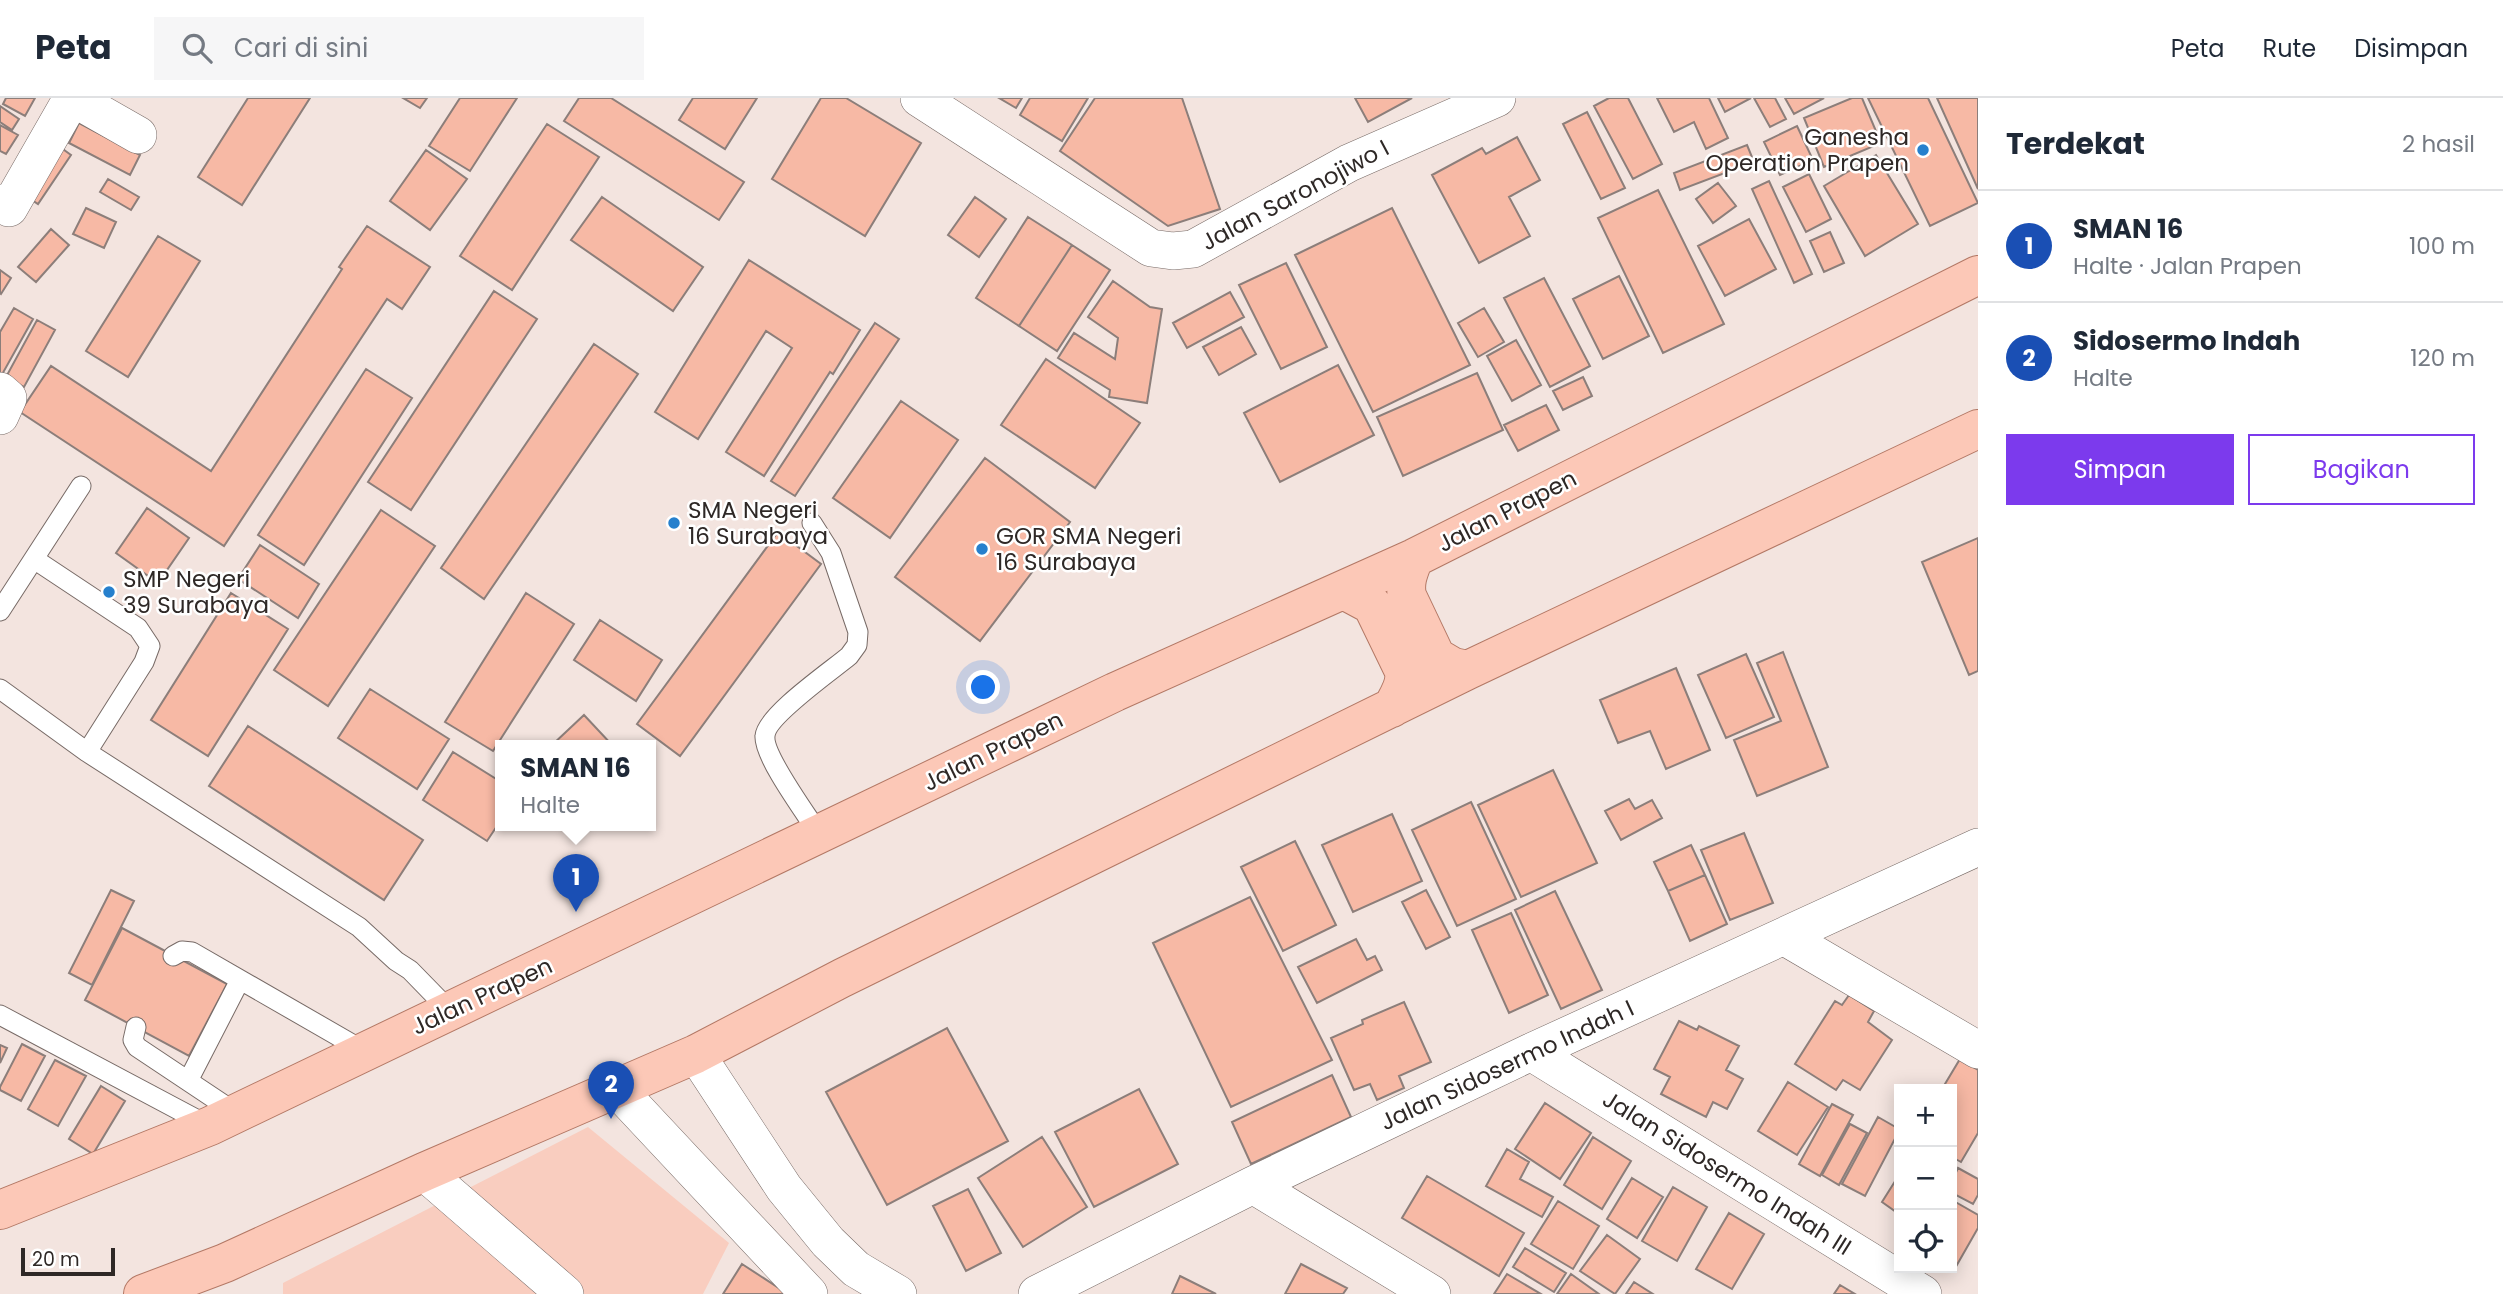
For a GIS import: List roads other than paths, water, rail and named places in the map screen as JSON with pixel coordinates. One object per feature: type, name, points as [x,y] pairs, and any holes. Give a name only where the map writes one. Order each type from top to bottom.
[{"type":"main road","name":"Jalan Prapen","points":[[0,1210],[223,1120],[1115,692],[1415,558],[1978,275]]},
{"type":"main road","points":[[1392,708],[1402,690],[1405,676],[1436,665],[1978,429]]},
{"type":"main road","points":[[1393,604],[1405,587],[1415,558]]},
{"type":"main road","points":[[1344,590],[1366,600],[1393,604],[1436,665]]},
{"type":"main road","points":[[143,1294],[190,1286],[424,1172],[696,1054],[842,978],[1392,708],[1436,665]]},
{"type":"street","points":[[0,203],[9,208],[73,98],[138,135]]},
{"type":"street","name":"Jalan Saronojiwo I","points":[[919,98],[1151,248],[1172,251],[1193,249],[1349,163],[1497,98]]},
{"type":"street","points":[[0,391],[8,398],[0,416]]},
{"type":"street","name":"Jalan Sidosermo Indah I","points":[[1039,1294],[1253,1185],[1531,1052],[1978,847]]},
{"type":"street","points":[[1786,937],[1978,1050]]},
{"type":"street","name":"Jalan Sidosermo Indah III","points":[[1531,1052],[1923,1294]]},
{"type":"street","points":[[696,1054],[784,1188],[828,1242],[846,1281],[898,1294]]},
{"type":"street","points":[[617,1089],[809,1294]]},
{"type":"street","points":[[424,1172],[565,1294]]},
{"type":"street","points":[[1253,1185],[1432,1294]]},
{"type":"lane","points":[[0,611],[81,486]]},
{"type":"lane","points":[[811,523],[831,553],[858,632],[857,645],[849,656],[772,719],[764,735],[767,751],[819,834]]},
{"type":"lane","points":[[34,559],[138,628],[150,646],[144,662],[87,752]]},
{"type":"lane","points":[[0,689],[87,752],[359,927],[396,961],[410,970],[450,1011]]},
{"type":"lane","points":[[173,956],[182,951],[192,952],[364,1051]]},
{"type":"lane","points":[[188,1082],[240,980]]},
{"type":"lane","points":[[0,1015],[223,1120]]},
{"type":"lane","points":[[135,1027],[133,1040],[137,1048],[188,1082],[223,1120]]},
{"type":"place","name":"Ganesha Operation Prapen","points":[[1923,150]]},
{"type":"place","name":"SMA Negeri 16 Surabaya","points":[[674,523]]},
{"type":"place","name":"GOR SMA Negeri 16 Surabaya","points":[[982,549]]},
{"type":"place","name":"SMP Negeri 39 Surabaya","points":[[109,592]]},
{"type":"place","name":"SMAN 16","points":[[576,912]]},
{"type":"place","name":"Sidosermo Indah","points":[[611,1119]]}]
